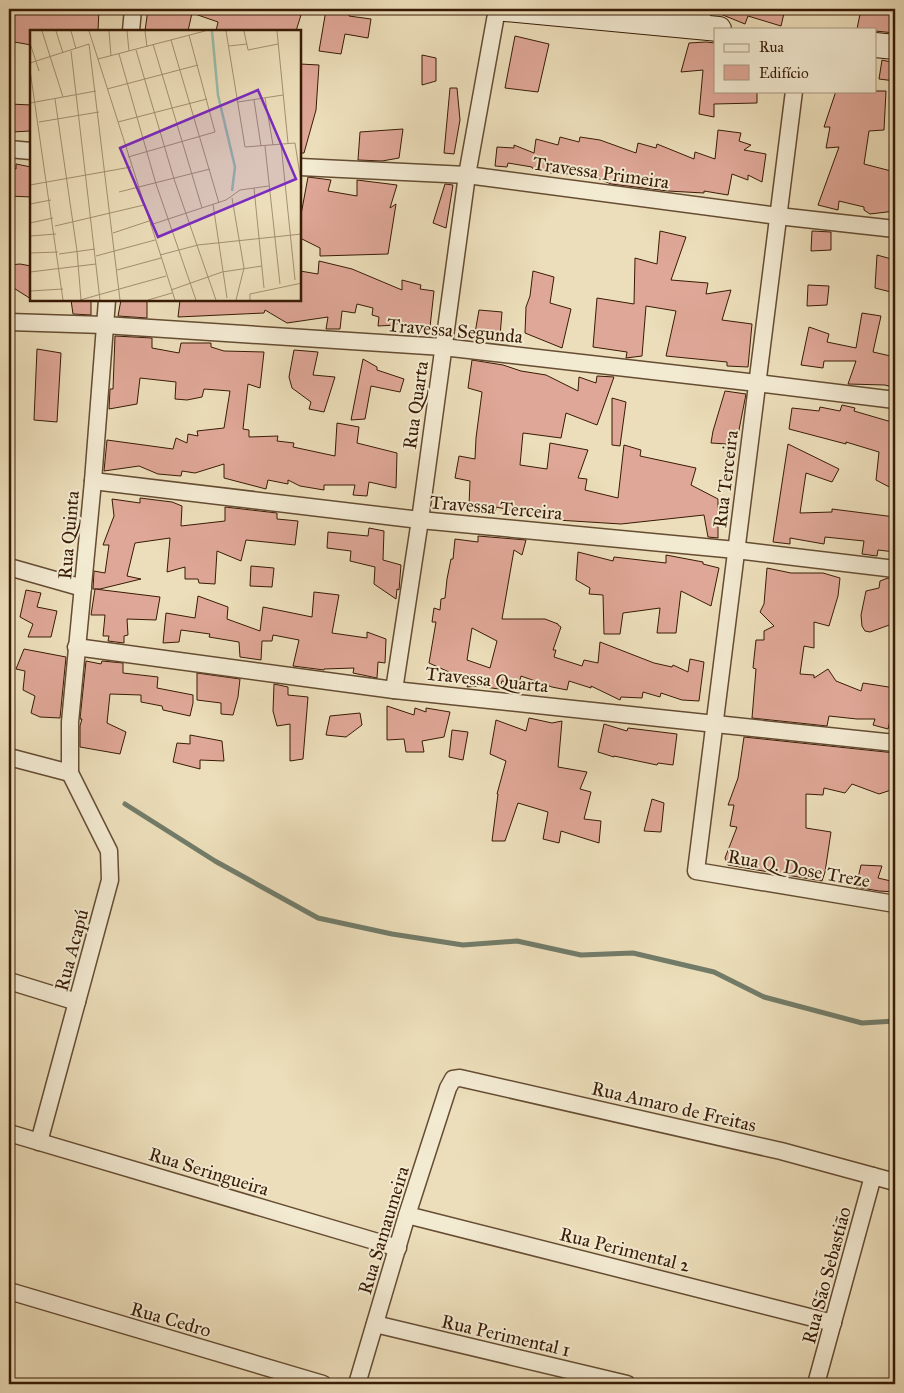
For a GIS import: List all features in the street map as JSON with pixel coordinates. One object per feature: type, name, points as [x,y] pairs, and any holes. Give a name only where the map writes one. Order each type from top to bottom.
[{"type":"street","points":[[131,30],[133,9]]},
{"type":"street","name":"Rua Quarta","points":[[394,690],[420,520],[467,175],[497,9]]},
{"type":"street","points":[[505,9],[707,21]]},
{"type":"street","points":[[876,45],[895,47]]},
{"type":"street","name":"Rua Terceira","points":[[696,871],[794,92]]},
{"type":"street","points":[[9,149],[30,151]]},
{"type":"street","name":"Travessa Primeira","points":[[301,167],[467,175],[895,230]]},
{"type":"street","name":"Rua Quinta","points":[[70,773],[70,722],[93,481],[107,301]]},
{"type":"street","name":"Travessa Segunda","points":[[9,322],[104,325],[443,347],[895,400]]},
{"type":"street","name":"Travessa Terceira","points":[[93,481],[420,520],[736,550],[895,569]]},
{"type":"street","points":[[9,568],[83,588]]},
{"type":"street","name":"Travessa Quarta","points":[[76,647],[394,690],[714,722],[895,743]]},
{"type":"street","points":[[9,757],[70,773]]},
{"type":"street","name":"Rua Acapú","points":[[39,1142],[110,880],[109,851],[70,773]]},
{"type":"street","name":"Rua Q. Dose Treze","points":[[696,871],[895,904]]},
{"type":"street","points":[[9,981],[77,1002]]},
{"type":"street","name":"Rua Amaro de Freitas","points":[[448,1088],[453,1079],[460,1078],[781,1151],[895,1182]]},
{"type":"street","name":"Rua Samaumeira","points":[[357,1384],[407,1215],[448,1088]]},
{"type":"street","name":"Rua Seringueira","points":[[9,1132],[398,1248]]},
{"type":"street","name":"Rua São Sebastião","points":[[816,1384],[874,1176]]},
{"type":"street","name":"Rua Perimental 2","points":[[407,1215],[833,1323]]},
{"type":"street","name":"Rua Cedro","points":[[9,1291],[323,1384]]},
{"type":"street","name":"Rua Perimental 1","points":[[375,1324],[627,1384]]},
{"type":"building","points":[[9,9],[99,9],[98,30],[30,30],[30,45],[9,41]]},
{"type":"building","points":[[148,9],[276,9],[301,15],[296,30],[216,30],[218,22],[192,13],[188,30],[145,30]]},
{"type":"building","points":[[713,9],[785,9],[781,26],[748,16],[745,24],[713,11]]},
{"type":"building","points":[[861,9],[895,9],[895,33],[876,31],[876,28],[857,28]]},
{"type":"building","points":[[326,10],[350,12],[349,16],[371,19],[368,38],[345,34],[341,54],[319,51]]},
{"type":"building","points":[[515,36],[549,44],[538,92],[505,88]]},
{"type":"building","points":[[689,43],[714,43],[714,92],[757,92],[757,103],[714,104],[714,117],[699,114],[703,70],[681,72]]},
{"type":"building","points":[[422,55],[436,58],[436,81],[422,85]]},
{"type":"building","points":[[882,60],[895,63],[895,81],[879,79]]},
{"type":"building","points":[[301,64],[319,65],[316,110],[304,153],[301,153]]},
{"type":"building","points":[[450,88],[457,88],[460,120],[454,154],[444,153]]},
{"type":"building","points":[[886,91],[884,130],[869,131],[864,164],[895,172],[895,211],[870,214],[864,210],[864,207],[839,201],[838,210],[818,205],[839,147],[826,148],[830,127],[824,127],[836,92]]},
{"type":"building","points":[[10,104],[30,105],[30,131],[12,132]]},
{"type":"building","points":[[403,129],[399,158],[382,161],[358,160],[360,132]]},
{"type":"building","points":[[718,130],[741,133],[739,141],[751,145],[744,150],[766,154],[762,182],[748,175],[748,180],[732,174],[728,195],[704,191],[704,193],[668,191],[611,184],[590,175],[551,173],[532,167],[508,163],[507,167],[495,166],[497,147],[514,148],[514,145],[534,153],[536,139],[558,145],[560,137],[579,142],[580,137],[600,140],[636,153],[638,143],[656,148],[657,144],[694,159],[695,152],[715,159]]},
{"type":"building","points":[[16,164],[30,167],[30,197],[9,196],[9,166],[16,169]]},
{"type":"building","points":[[308,177],[331,180],[328,191],[357,196],[357,180],[397,185],[390,208],[396,204],[388,254],[320,256],[320,248],[301,238],[301,215]]},
{"type":"building","points":[[445,184],[453,185],[446,228],[433,223]]},
{"type":"building","points":[[660,231],[686,237],[671,280],[708,283],[706,294],[731,290],[722,320],[752,324],[748,367],[727,366],[727,362],[666,356],[676,311],[646,306],[642,356],[626,358],[627,352],[593,347],[597,298],[634,304],[635,258],[657,264]]},
{"type":"building","points":[[812,231],[831,232],[831,250],[811,251]]},
{"type":"building","points":[[877,255],[895,260],[895,293],[875,288]]},
{"type":"building","points":[[319,261],[352,269],[402,290],[402,280],[421,285],[420,289],[434,291],[430,327],[397,323],[396,325],[378,326],[379,317],[372,315],[373,308],[357,304],[355,313],[342,311],[340,329],[326,329],[328,317],[287,323],[265,310],[264,313],[178,317],[180,301],[301,301],[301,271],[318,274]]},
{"type":"building","points":[[9,265],[30,266],[30,298],[9,285]]},
{"type":"building","points":[[533,271],[554,277],[550,303],[571,309],[562,348],[525,333],[526,307],[530,296]]},
{"type":"building","points":[[808,285],[829,286],[827,305],[807,306]]},
{"type":"building","points":[[71,301],[91,301],[91,315],[73,314]]},
{"type":"building","points":[[121,301],[147,301],[147,318],[118,316]]},
{"type":"building","points":[[479,310],[502,312],[500,336],[475,333]]},
{"type":"building","points":[[862,313],[881,316],[873,352],[895,357],[895,388],[885,385],[848,384],[856,361],[824,361],[823,368],[801,365],[809,327],[829,334],[827,342],[856,348]]},
{"type":"building","points":[[115,336],[152,338],[152,348],[179,353],[181,343],[211,343],[211,347],[224,351],[264,352],[260,388],[248,384],[243,429],[249,430],[249,437],[278,436],[277,441],[294,443],[293,447],[335,456],[337,423],[359,427],[357,443],[397,453],[396,488],[369,482],[367,496],[353,495],[355,485],[324,485],[324,490],[300,486],[288,480],[288,484],[268,480],[266,489],[224,478],[224,464],[195,473],[182,471],[181,476],[158,474],[139,466],[104,471],[107,440],[173,449],[176,438],[187,443],[188,434],[198,436],[197,431],[224,428],[230,391],[204,389],[202,397],[187,400],[175,399],[176,382],[140,378],[137,404],[109,409],[110,389],[113,389]]},
{"type":"building","points":[[37,349],[61,353],[57,422],[34,420]]},
{"type":"building","points":[[294,350],[318,352],[313,375],[335,377],[324,412],[309,409],[311,402],[292,388],[289,377]]},
{"type":"building","points":[[363,359],[377,367],[377,370],[404,379],[400,392],[371,386],[365,419],[351,420]]},
{"type":"building","points":[[472,360],[546,375],[578,391],[579,377],[596,383],[597,376],[614,377],[597,425],[566,413],[561,438],[523,433],[520,465],[547,469],[550,443],[588,450],[578,478],[587,479],[585,490],[618,498],[624,445],[641,450],[640,456],[696,468],[691,485],[718,499],[718,538],[708,537],[704,515],[621,524],[557,520],[496,507],[495,514],[469,506],[470,481],[455,478],[459,456],[475,459],[482,392],[468,388]]},
{"type":"building","points":[[725,391],[746,394],[738,435],[730,434],[727,444],[711,443],[713,431]]},
{"type":"building","points":[[612,398],[626,402],[620,446],[612,445]]},
{"type":"building","points":[[842,405],[855,408],[854,411],[895,423],[895,490],[876,480],[879,452],[846,442],[846,444],[789,429],[792,408],[819,411],[820,407],[840,411]]},
{"type":"building","points":[[788,444],[839,469],[832,482],[806,473],[800,513],[832,512],[832,509],[895,517],[895,552],[878,550],[877,556],[862,554],[864,541],[825,537],[824,544],[790,538],[790,544],[773,542]]},
{"type":"building","points":[[140,498],[172,502],[182,506],[181,526],[225,521],[225,507],[277,513],[277,519],[298,521],[295,545],[246,540],[241,561],[217,551],[215,584],[199,583],[198,579],[185,579],[185,567],[167,572],[170,538],[135,543],[127,576],[141,579],[93,589],[94,571],[105,573],[109,545],[103,545],[114,516],[112,499],[140,503]]},
{"type":"building","points":[[369,528],[384,531],[383,560],[401,565],[399,590],[397,589],[396,599],[374,584],[375,567],[350,561],[351,551],[327,548],[328,532],[368,536]]},
{"type":"building","points":[[478,536],[526,540],[522,555],[514,550],[502,619],[545,619],[558,624],[561,627],[553,650],[556,650],[554,657],[582,666],[584,660],[598,663],[600,642],[654,663],[672,667],[673,665],[688,672],[690,659],[704,662],[699,701],[682,700],[661,693],[660,697],[643,692],[642,698],[621,697],[620,700],[591,686],[591,688],[569,681],[567,690],[521,676],[519,684],[502,681],[499,689],[478,686],[467,687],[469,680],[447,680],[449,672],[429,663],[436,622],[432,622],[434,608],[440,610],[441,599],[445,598],[455,539],[478,542]],"holes":[[[472,628],[497,641],[490,668],[467,660]]]},
{"type":"building","points":[[578,552],[613,561],[614,557],[666,563],[666,555],[703,562],[703,564],[719,568],[711,606],[681,591],[676,633],[657,633],[660,608],[623,613],[620,634],[604,634],[603,595],[589,594],[590,588],[576,580]]},
{"type":"building","points":[[251,566],[274,568],[272,587],[250,586]]},
{"type":"building","points":[[767,568],[791,573],[823,573],[840,578],[838,596],[829,626],[814,622],[814,648],[804,646],[800,674],[814,675],[814,678],[828,669],[836,681],[861,691],[863,683],[895,688],[888,729],[873,725],[875,719],[829,716],[827,726],[752,718],[756,669],[753,668],[756,640],[764,640],[764,631],[774,626],[760,612],[764,604]]},
{"type":"building","points":[[888,578],[892,579],[894,591],[891,606],[892,624],[870,632],[865,631],[862,626],[861,615],[866,591],[879,588],[880,581]]},
{"type":"building","points":[[95,589],[160,597],[156,620],[127,619],[128,635],[124,636],[124,643],[108,641],[109,636],[103,636],[105,615],[91,615]]},
{"type":"building","points":[[26,590],[41,593],[37,607],[57,611],[51,637],[28,637],[33,624],[20,617]]},
{"type":"building","points":[[314,592],[339,595],[332,633],[367,638],[367,632],[386,639],[385,663],[378,662],[377,678],[353,673],[354,668],[324,670],[293,666],[299,640],[273,635],[272,641],[262,641],[261,660],[240,657],[239,642],[209,637],[210,634],[181,630],[179,642],[163,643],[166,613],[195,618],[198,596],[228,607],[227,619],[260,631],[263,607],[312,617]]},
{"type":"building","points":[[24,649],[66,657],[60,718],[40,717],[31,713],[35,696],[23,690],[25,671],[16,669]]},
{"type":"building","points":[[86,661],[101,664],[102,661],[123,663],[123,673],[158,677],[157,688],[193,695],[190,716],[163,710],[162,706],[141,702],[141,695],[110,694],[107,723],[126,732],[120,754],[80,747],[82,719],[80,719]]},
{"type":"building","points":[[197,673],[240,679],[233,715],[221,714],[221,703],[197,700]]},
{"type":"building","points":[[274,684],[288,687],[288,695],[308,697],[303,759],[290,761],[290,724],[277,726],[273,711]]},
{"type":"building","points":[[387,706],[414,715],[415,708],[426,712],[426,708],[450,712],[444,737],[422,741],[424,752],[406,752],[404,739],[387,740]]},
{"type":"building","points":[[360,713],[362,725],[346,737],[326,735],[330,716]]},
{"type":"building","points":[[529,718],[552,723],[562,721],[558,767],[587,772],[580,789],[591,792],[584,819],[601,821],[599,843],[561,831],[559,843],[543,839],[548,812],[518,803],[505,841],[492,841],[497,794],[506,761],[490,754],[496,720],[526,731]]},
{"type":"building","points":[[604,724],[627,731],[628,728],[677,734],[673,765],[658,763],[657,765],[598,752]]},
{"type":"building","points":[[452,730],[468,732],[463,760],[449,757]]},
{"type":"building","points":[[190,735],[222,741],[224,761],[200,760],[200,769],[173,762],[177,743],[190,744]]},
{"type":"building","points":[[744,737],[895,753],[894,789],[879,794],[852,784],[845,793],[824,788],[823,795],[806,794],[806,828],[831,832],[822,881],[728,865],[725,858],[737,827],[730,826],[734,805],[728,805],[738,778]]},
{"type":"building","points":[[652,799],[664,803],[661,832],[644,831]]},
{"type":"building","points":[[861,865],[882,866],[878,878],[895,882],[895,892],[856,887]]},
{"type":"waterway","points":[[125,804],[215,861],[318,918],[392,934],[463,945],[517,941],[581,955],[633,953],[714,972],[764,997],[862,1023],[895,1021]]}]
